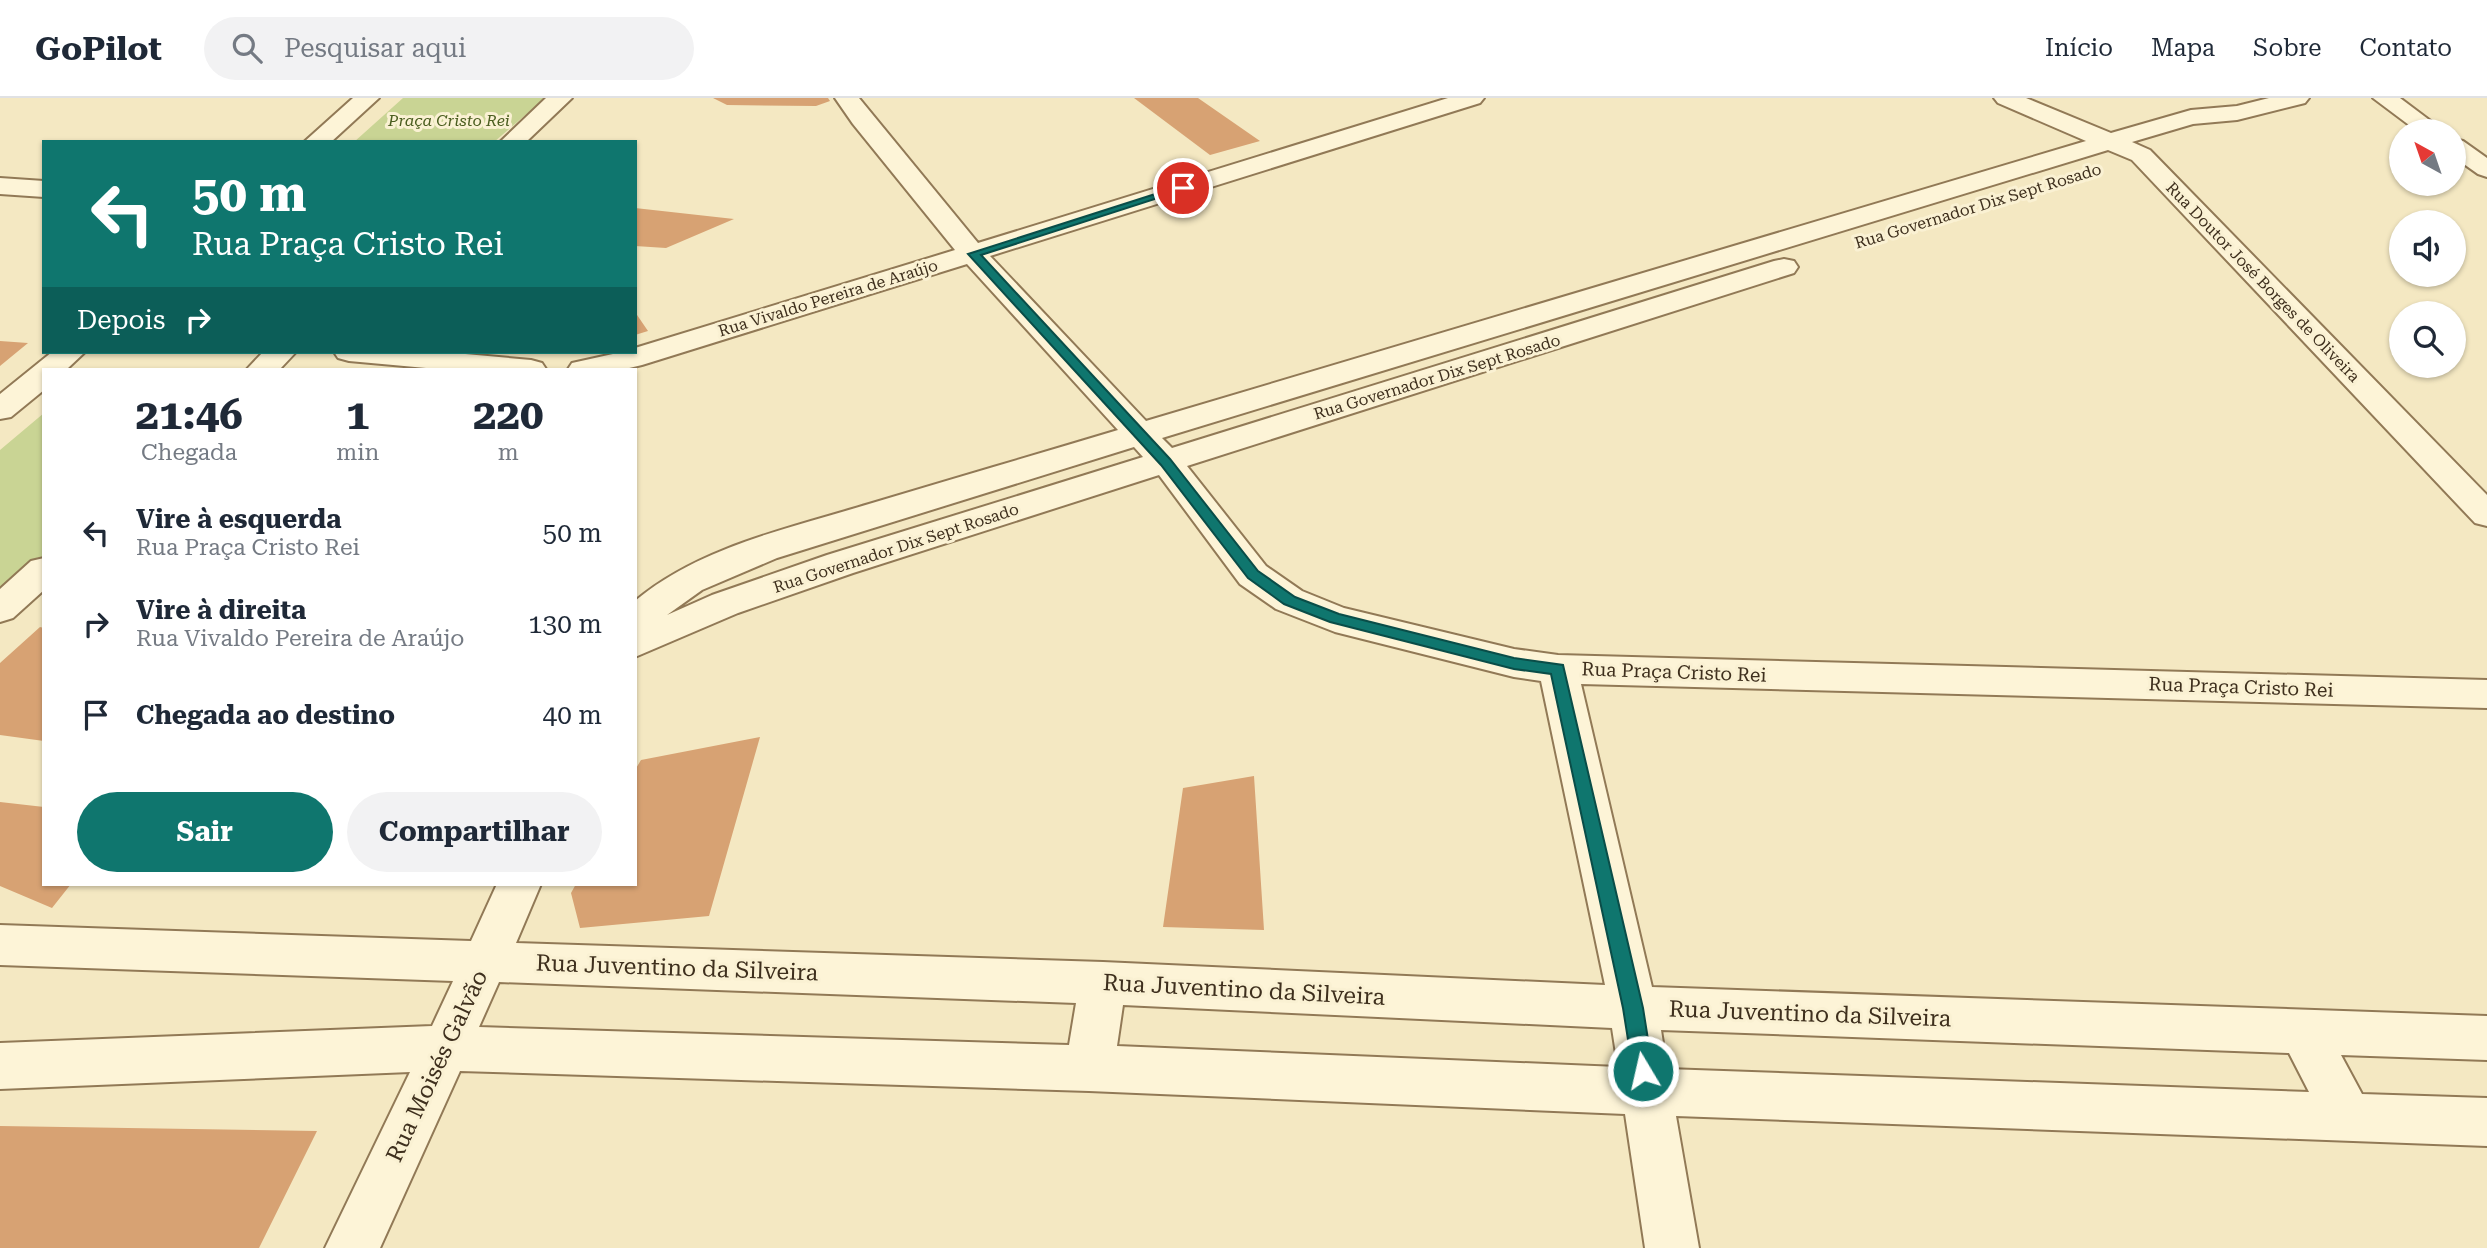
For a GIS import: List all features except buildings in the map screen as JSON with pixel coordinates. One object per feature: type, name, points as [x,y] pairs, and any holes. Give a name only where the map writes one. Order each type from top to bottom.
[{"type":"street","points":[[318,140],[367,98]]},
{"type":"street","points":[[514,140],[560,98]]},
{"type":"street","name":"Rua Praça Cristo Rei","points":[[847,98],[973,254],[1166,462],[1253,575],[1290,600],[1335,619],[1514,663],[1558,669],[2487,694]]},
{"type":"street","name":"Rua Vivaldo Pereira de Araújo","points":[[588,368],[631,359],[1472,98]]},
{"type":"street","name":"Rua Doutor José Borges de Oliveira","points":[[2006,98],[2141,155],[2487,515]]},
{"type":"street","name":"Rua Governador Dix Sept Rosado","points":[[637,624],[642,615],[668,594],[729,563],[809,534],[2191,117],[2237,113],[2297,98]]},
{"type":"street","points":[[2385,98],[2415,119]]},
{"type":"street","name":"Rua Governador Dix Sept Rosado","points":[[637,643],[725,604],[814,573],[2221,130],[2237,113]]},
{"type":"street","points":[[2466,154],[2487,169]]},
{"type":"street","points":[[0,186],[42,189]]},
{"type":"street","points":[[51,368],[69,354]]},
{"type":"street","points":[[263,368],[279,354]]},
{"type":"street","points":[[370,354],[520,368]]},
{"type":"street","points":[[0,410],[42,376]]},
{"type":"street","points":[[0,609],[42,572]]},
{"type":"street","points":[[1558,669],[1633,1008],[1672,1248]]},
{"type":"street","name":"Rua Moisés Galvão","points":[[352,1248],[518,886]]},
{"type":"street","name":"Rua Juventino da Silveira","points":[[0,945],[1103,983],[1633,1008],[2487,1038]]},
{"type":"street","points":[[1088,1068],[1103,983]]},
{"type":"street","points":[[2303,1031],[2348,1117]]},
{"type":"street","points":[[0,1066],[446,1048],[1088,1068],[1646,1093],[2487,1122]]},
{"type":"green space","name":"Praça Cristo Rei","points":[[403,98],[545,98],[496,140],[356,140]]},
{"type":"green space","points":[[42,415],[42,557],[0,592],[0,450]]},
{"type":"route","points":[[1183,188],[973,254],[1166,462],[1253,575],[1290,600],[1335,619],[1514,663],[1558,669],[1633,1008],[1643,1071]]}]
